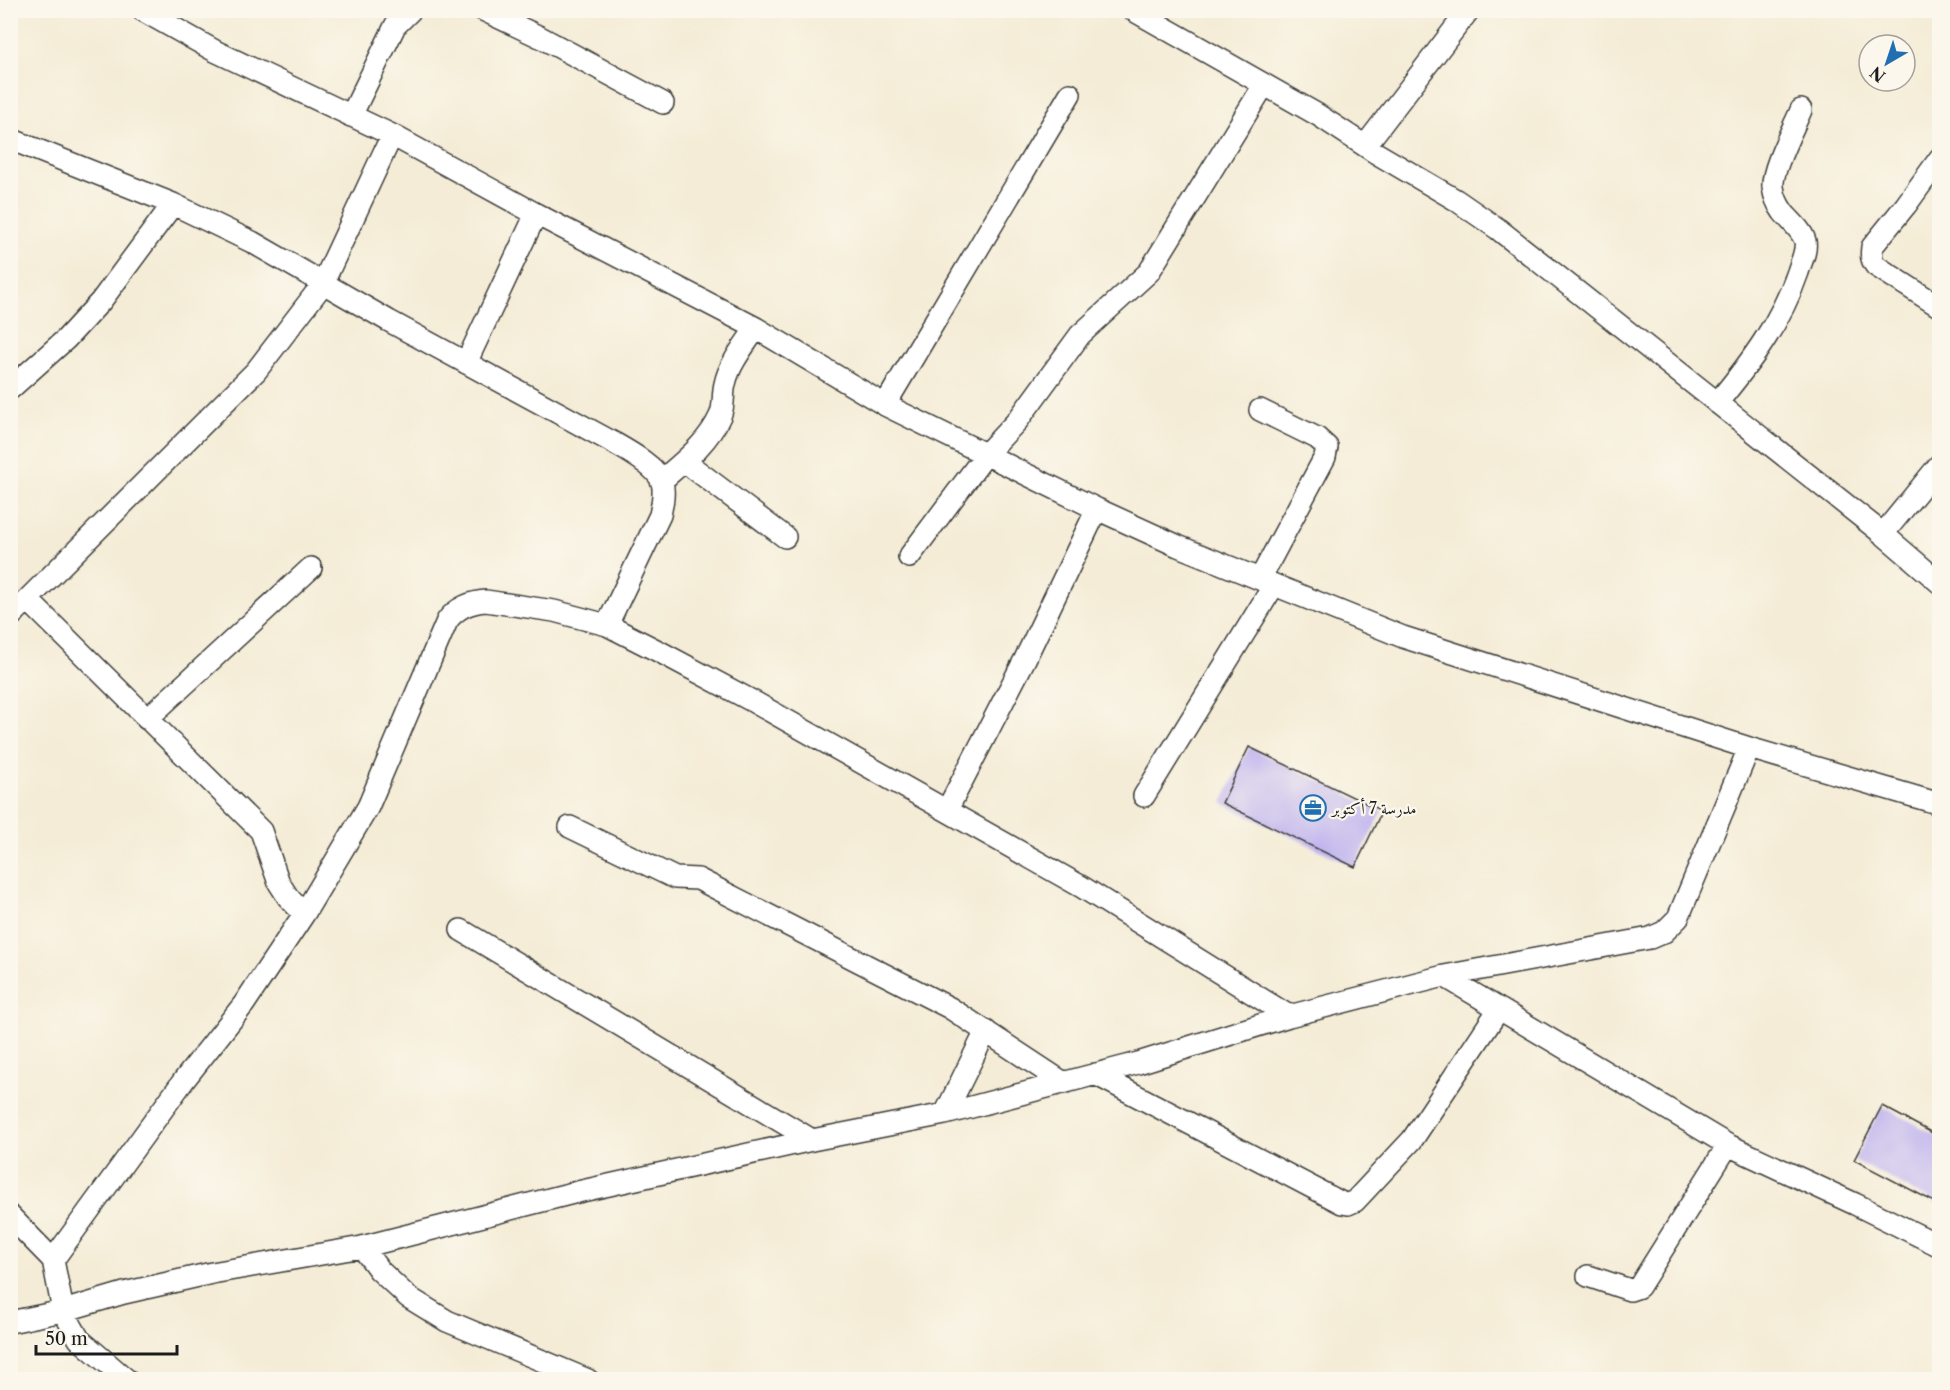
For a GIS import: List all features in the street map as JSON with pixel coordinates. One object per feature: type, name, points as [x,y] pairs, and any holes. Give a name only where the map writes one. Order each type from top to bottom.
[{"type":"street","points":[[142,10],[215,51],[392,135],[536,214],[756,328],[885,405],[1178,546],[1403,637],[1749,748],[1940,804]]},
{"type":"street","points":[[351,116],[395,26],[411,10]]},
{"type":"street","points":[[483,10],[540,37],[663,103]]},
{"type":"street","points":[[1133,10],[1318,115],[1456,200],[1498,229],[1883,534],[1940,583]]},
{"type":"street","points":[[1365,146],[1469,10]]},
{"type":"street","points":[[909,557],[986,454],[1018,420],[1080,335],[1149,272],[1264,85]]},
{"type":"street","points":[[885,405],[1070,94]]},
{"type":"street","points":[[1718,403],[1747,367],[1770,333],[1789,299],[1805,250],[1805,239],[1784,213],[1773,186],[1774,173],[1801,110]]},
{"type":"street","points":[[10,617],[256,371],[322,285],[392,135]]},
{"type":"street","points":[[13,144],[173,204],[252,242],[322,285],[630,452],[645,463],[661,481],[663,498],[660,515],[607,625]]},
{"type":"street","points":[[1940,158],[1872,247],[1871,254],[1876,266],[1940,307]]},
{"type":"street","points":[[10,389],[66,339],[101,302],[173,204]]},
{"type":"street","points":[[466,363],[536,214]]},
{"type":"street","points":[[661,481],[703,442],[720,417],[723,409],[724,385],[728,374],[756,328]]},
{"type":"street","points":[[1144,796],[1267,582],[1325,457],[1327,447],[1317,438],[1260,410]]},
{"type":"street","points":[[684,461],[784,537]]},
{"type":"street","points":[[1883,534],[1940,464]]},
{"type":"street","points":[[947,810],[1025,659],[1097,509]]},
{"type":"street","points":[[147,719],[310,568]]},
{"type":"street","points":[[28,600],[261,831],[279,883],[304,914]]},
{"type":"street","points":[[53,1260],[184,1080],[244,1004],[304,914],[368,807],[447,621],[451,615],[466,605],[486,601],[554,611],[607,625],[754,702],[1082,887],[1289,1016]]},
{"type":"street","points":[[10,1322],[63,1311],[124,1293],[212,1274],[362,1247],[573,1193],[812,1140],[945,1114],[1138,1063],[1289,1016],[1444,976],[1650,938],[1664,932],[1678,918],[1749,748]]},
{"type":"street","points":[[570,827],[657,871],[675,878],[698,879],[950,1008],[1064,1083]]},
{"type":"street","points":[[461,930],[812,1140]]},
{"type":"street","points":[[1444,976],[1728,1145],[1940,1246]]},
{"type":"street","points":[[1095,1074],[1342,1203],[1348,1204],[1355,1201],[1366,1190],[1412,1140],[1499,1010]]},
{"type":"street","points":[[945,1114],[986,1031]]},
{"type":"street","points":[[1588,1276],[1630,1290],[1639,1287],[1728,1145]]},
{"type":"street","points":[[10,1216],[53,1260],[63,1311],[79,1339],[127,1380]]},
{"type":"street","points":[[362,1247],[380,1270],[408,1297],[447,1321],[588,1380]]},
{"type":"building","points":[[1249,747],[1382,811],[1355,867],[1222,803]]},
{"type":"building","points":[[1882,1106],[1940,1137],[1940,1205],[1854,1160]]},
{"type":"place","name":"مدرسة 7 أكتوبر","points":[[1313,808]]}]
